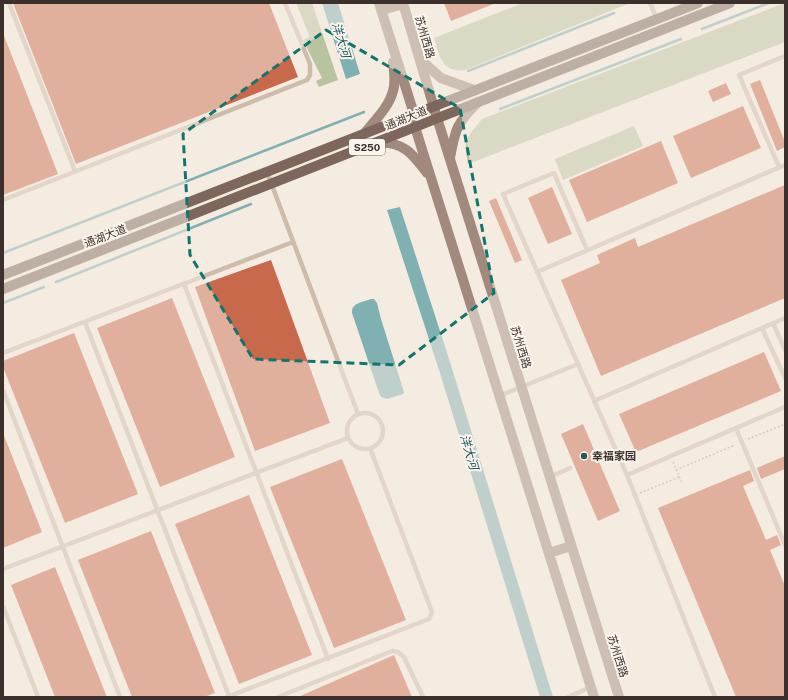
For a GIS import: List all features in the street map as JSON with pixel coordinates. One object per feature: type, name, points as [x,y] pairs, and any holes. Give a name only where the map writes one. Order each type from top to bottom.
[{"type":"main road","points":[[403,3],[381,7],[414,114],[415,127],[431,180],[592,692]]},
{"type":"main road","name":"苏州西路","points":[[403,3],[436,118],[619,697]]},
{"type":"main road","name":"通湖大道","points":[[3,275],[698,3]]},
{"type":"main road","name":"通湖大道","points":[[3,289],[730,3]]},
{"type":"main road","points":[[365,133],[383,110],[393,91],[395,76],[390,38]]},
{"type":"main road","points":[[419,58],[430,70],[441,78],[474,90]]},
{"type":"main road","points":[[450,160],[453,141],[458,125],[463,117],[479,102]]},
{"type":"main road","points":[[379,142],[392,142],[408,151],[417,159],[431,180]]},
{"type":"main road","points":[[549,553],[571,546]]},
{"type":"lane","points":[[9,3],[75,172]]},
{"type":"lane","points":[[3,200],[307,80],[310,75],[310,64],[285,3]]},
{"type":"lane","points":[[650,3],[657,19]]},
{"type":"lane","points":[[779,167],[739,75],[785,56]]},
{"type":"lane","points":[[537,272],[785,165]]},
{"type":"lane","points":[[267,172],[358,414]]},
{"type":"lane","points":[[587,250],[554,173],[503,194],[627,475],[715,697]]},
{"type":"lane","points":[[3,353],[293,242]]},
{"type":"lane","points":[[184,284],[328,659]]},
{"type":"lane","points":[[594,401],[785,318]]},
{"type":"lane","points":[[84,322],[228,697],[429,619],[432,612],[370,448]]},
{"type":"lane","points":[[773,323],[785,350]]},
{"type":"lane","points":[[762,328],[785,378]]},
{"type":"lane","points":[[499,396],[578,364]]},
{"type":"lane","points":[[3,390],[120,697]]},
{"type":"lane","points":[[627,475],[785,407]]},
{"type":"lane","points":[[364,412],[370,413],[380,420],[382,426],[382,438],[378,443],[370,448],[362,449],[356,447],[348,438],[347,427],[349,421],[358,414],[364,412]]},
{"type":"lane","points":[[736,428],[785,545]]},
{"type":"lane","points":[[3,568],[348,438]]},
{"type":"lane","points":[[550,476],[570,468]]},
{"type":"lane","points":[[3,606],[38,697]]},
{"type":"lane","points":[[278,697],[392,651],[398,652],[404,656],[423,697]]},
{"type":"lane","points":[[568,697],[592,692]]},
{"type":"path","points":[[676,470],[785,424]]},
{"type":"path","points":[[670,456],[682,483]]},
{"type":"path","points":[[635,495],[679,477]]},
{"type":"highlighted area","points":[[326,30],[460,108],[494,293],[399,365],[253,359],[190,255],[183,134]]},
{"type":"green space","points":[[296,3],[312,3],[338,80],[319,87],[316,81],[322,78],[303,40],[310,37]]},
{"type":"green space","points":[[523,3],[630,3],[465,70],[451,69],[446,66],[440,56],[434,38]]},
{"type":"green space","points":[[785,3],[785,42],[468,164],[466,149],[467,140],[469,135],[482,119]]},
{"type":"green space","points":[[634,126],[643,146],[563,180],[555,159]]},
{"type":"water","name":"洋大河","points":[[322,3],[338,3],[360,74],[346,79]]},
{"type":"water","name":"洋大河","points":[[400,207],[450,362],[553,697],[540,697],[439,370],[387,210]]},
{"type":"water","points":[[374,299],[377,303],[404,392],[403,394],[387,399],[381,397],[379,393],[352,313],[355,305]]},
{"type":"building","points":[[13,3],[269,3],[298,77],[76,164]]},
{"type":"building","points":[[444,3],[496,3],[451,21]]},
{"type":"building","points":[[3,33],[58,174],[3,195]]},
{"type":"building","points":[[760,80],[785,142],[785,147],[777,151],[750,84]]},
{"type":"building","points":[[726,83],[731,94],[713,102],[708,91]]},
{"type":"building","points":[[743,106],[761,148],[691,178],[673,136]]},
{"type":"building","points":[[661,141],[678,183],[587,222],[569,180]]},
{"type":"building","points":[[785,185],[785,298],[601,376],[561,280],[600,263],[597,255],[635,238],[638,247]]},
{"type":"building","points":[[552,187],[572,234],[548,244],[528,198]]},
{"type":"building","points":[[496,198],[522,260],[515,263],[489,201]]},
{"type":"building","points":[[271,260],[330,423],[255,451],[195,287]]},
{"type":"building","points":[[172,298],[235,457],[160,487],[97,328]]},
{"type":"building","points":[[74,333],[138,494],[65,523],[3,367],[3,361]]},
{"type":"building","points":[[764,352],[781,391],[636,452],[619,414]]},
{"type":"building","name":"幸福家园","points":[[583,424],[620,511],[598,521],[561,434]]},
{"type":"building","points":[[3,433],[42,532],[3,548]]},
{"type":"building","points":[[785,456],[785,469],[761,479],[757,468]]},
{"type":"building","points":[[342,459],[406,620],[334,648],[270,487]]},
{"type":"building","points":[[750,470],[754,481],[743,486],[766,540],[777,535],[781,545],[770,550],[785,586],[785,697],[736,697],[658,508]]},
{"type":"building","points":[[249,495],[312,655],[239,684],[175,524]]},
{"type":"building","points":[[151,531],[215,693],[204,697],[132,697],[78,560]]},
{"type":"building","points":[[55,567],[107,697],[55,697],[11,585]]},
{"type":"building","points":[[394,655],[412,697],[298,697]]},
{"type":"waterway","points":[[702,29],[769,3]]},
{"type":"waterway","points":[[468,71],[614,13]]},
{"type":"waterway","points":[[500,109],[681,39]]},
{"type":"waterway","points":[[3,253],[364,112]]},
{"type":"waterway","points":[[56,282],[251,204]]},
{"type":"waterway","points":[[3,303],[44,287]]},
{"type":"place","name":"幸福家园","points":[[584,456]]}]
